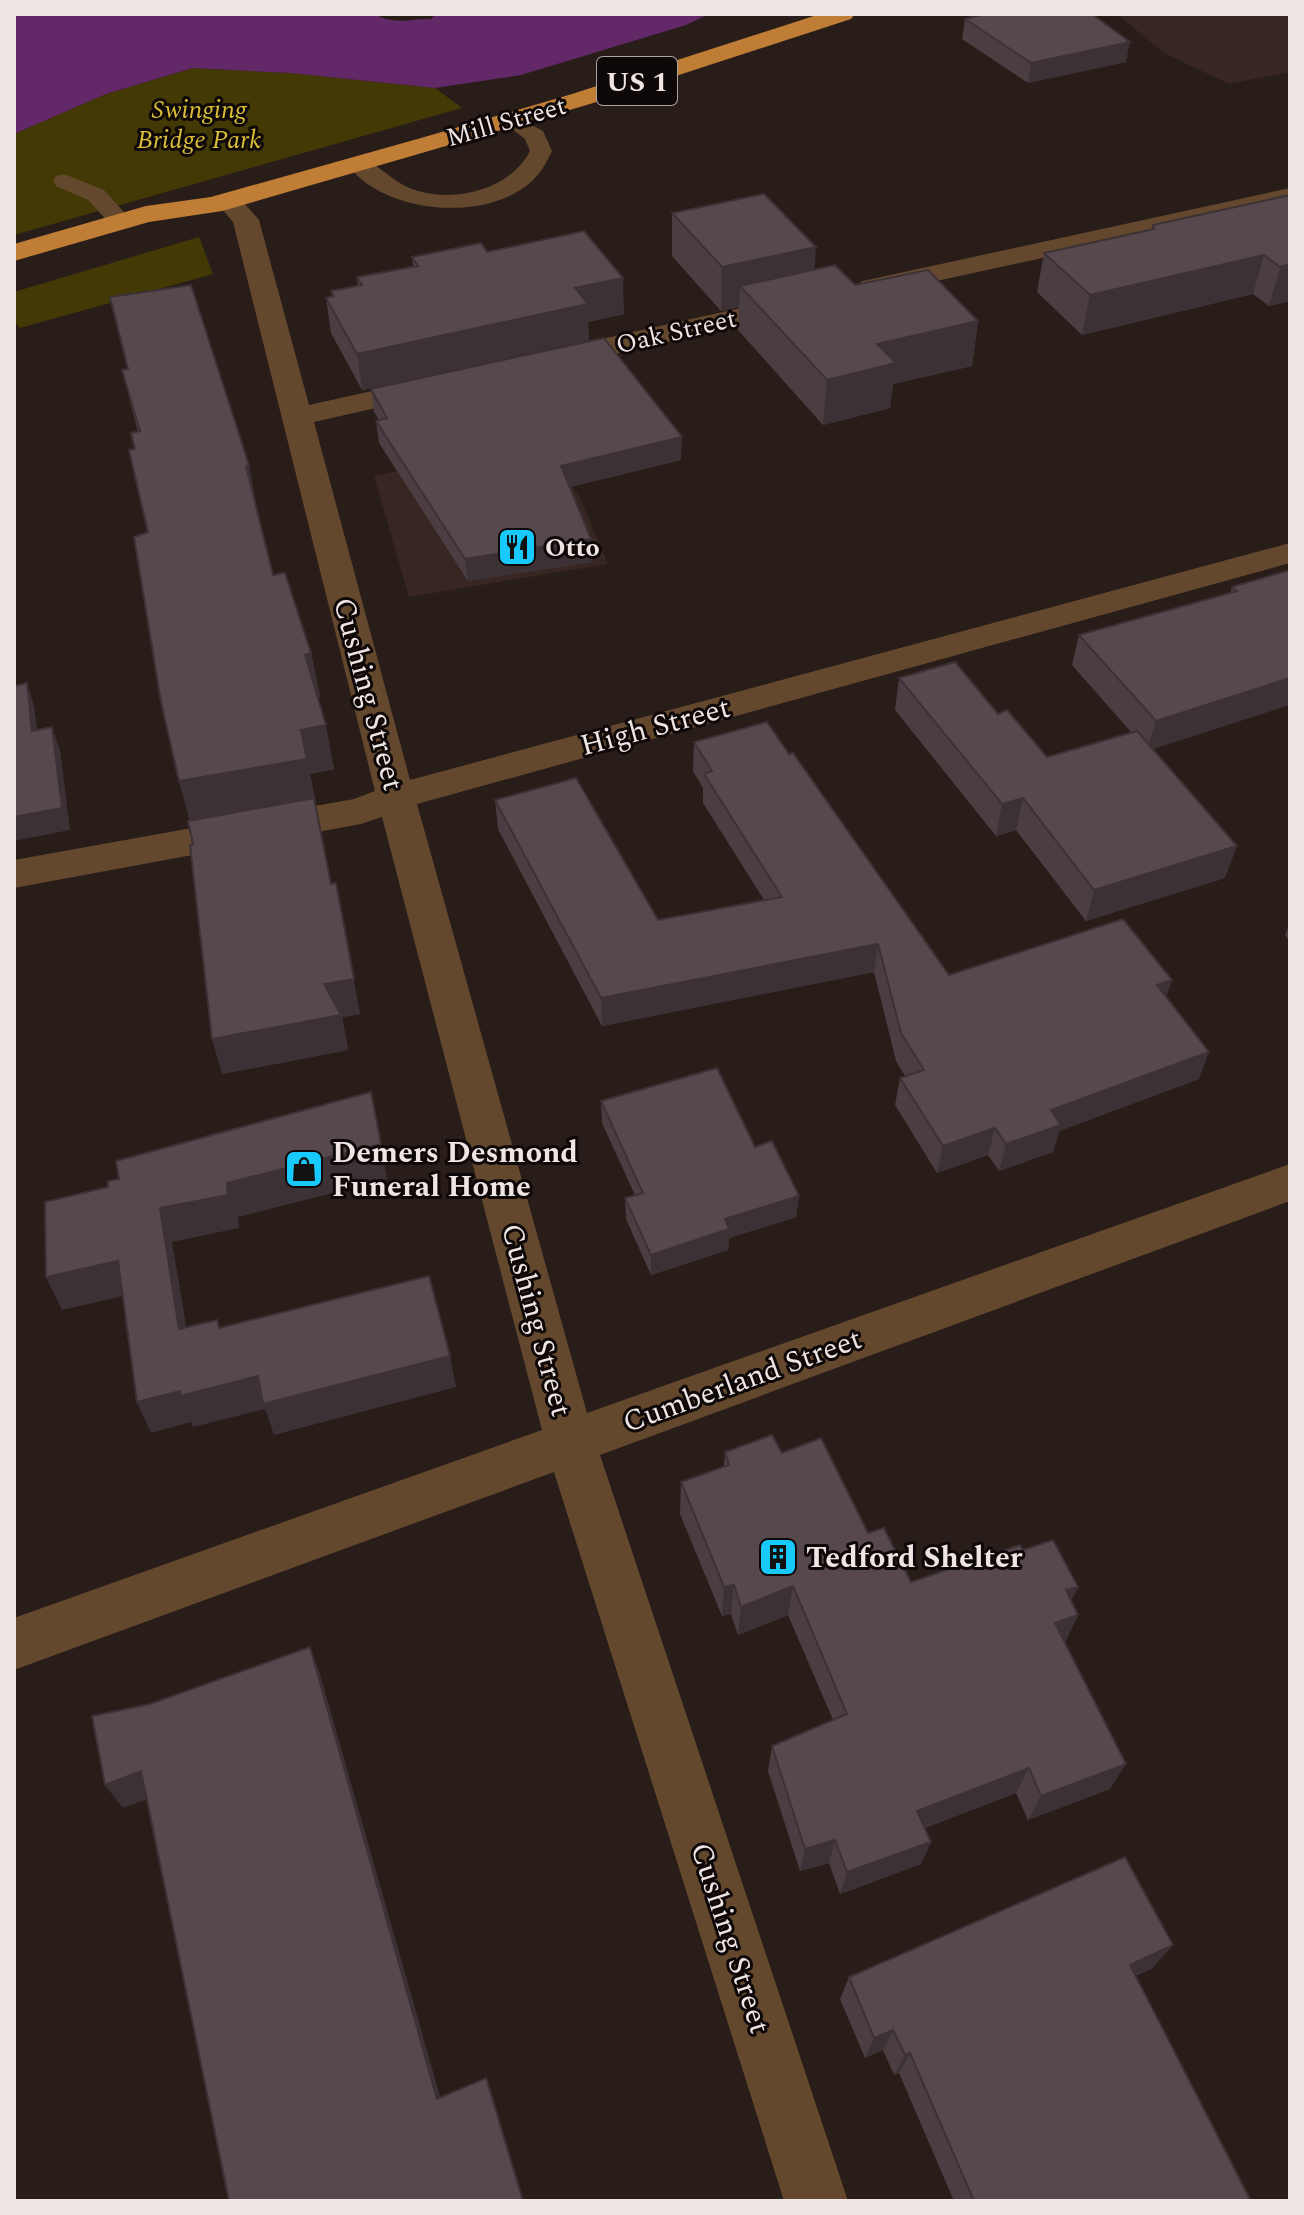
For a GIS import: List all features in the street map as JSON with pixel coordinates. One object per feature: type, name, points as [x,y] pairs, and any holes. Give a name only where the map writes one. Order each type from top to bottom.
[{"type":"highway","name":"Mill Street","points":[[14,253],[146,214],[221,203],[511,120],[843,14]]},
{"type":"highway","name":"Mill Street","points":[[14,277],[164,233],[221,203]]},
{"type":"street","name":"Oak Street","points":[[522,366],[1290,196]]},
{"type":"street","name":"Cushing Street","points":[[221,203],[246,220],[396,797],[570,1442],[816,2201]]},
{"type":"street","points":[[297,417],[461,380]]},
{"type":"street","name":"High Street","points":[[14,874],[361,811],[396,797],[1290,553]]},
{"type":"street","name":"Cumberland Street","points":[[14,1644],[1290,1182]]},
{"type":"lane","points":[[358,164],[379,181],[412,197],[438,201],[468,199],[497,191],[531,172],[541,151],[535,136],[511,120]]},
{"type":"lane","points":[[64,181],[96,195],[120,221]]},
{"type":"shaded area","points":[[14,14],[374,14],[402,21],[431,19],[436,14],[709,14],[686,25],[521,75],[435,88],[290,73],[193,68],[106,94],[14,134]]},
{"type":"shaded area","points":[[1117,14],[1290,14],[1290,72],[1229,84],[1164,53]]},
{"type":"shaded area","points":[[537,441],[580,498],[608,564],[409,597],[374,476]]},
{"type":"green space","name":"Swinging Bridge Park","points":[[193,68],[290,73],[435,88],[462,108],[14,235],[14,134],[106,94]]},
{"type":"green space","points":[[199,237],[213,274],[20,328],[14,321],[14,292]]},
{"type":"building","points":[[985,14],[1092,14],[1130,42],[1031,63],[965,19]]},
{"type":"building","points":[[764,194],[816,247],[722,267],[672,213]]},
{"type":"building","points":[[1290,195],[1290,264],[1280,267],[1264,255],[1090,295],[1044,253],[1154,229],[1153,225]]},
{"type":"building","points":[[584,231],[623,278],[575,288],[588,304],[357,354],[326,298],[334,296],[331,291],[362,285],[357,277],[418,266],[412,257],[481,243],[487,252]]},
{"type":"building","points":[[835,265],[855,285],[928,270],[978,321],[877,344],[896,363],[827,380],[740,286]]},
{"type":"building","points":[[191,285],[249,465],[246,466],[273,575],[285,573],[311,653],[305,655],[326,725],[301,730],[307,759],[179,781],[161,702],[134,537],[148,532],[129,450],[135,449],[131,433],[140,431],[122,370],[128,369],[110,297]]},
{"type":"building","points":[[604,338],[682,437],[561,466],[591,539],[465,559],[376,421],[387,418],[371,389]]},
{"type":"building","points":[[1290,570],[1290,678],[1156,721],[1079,635],[1237,591],[1232,587]]},
{"type":"building","points":[[955,662],[998,714],[1007,710],[1047,757],[1137,731],[1237,846],[1094,890],[1023,798],[1002,804],[899,678]]},
{"type":"building","points":[[27,683],[32,731],[52,727],[62,808],[14,817],[14,686]]},
{"type":"building","points":[[767,722],[789,754],[793,753],[949,975],[1123,919],[1172,980],[1157,985],[1209,1052],[1051,1110],[1061,1125],[1006,1144],[995,1128],[943,1146],[900,1078],[924,1070],[901,1033],[878,944],[601,998],[495,800],[576,778],[658,920],[782,897],[704,774],[712,771],[694,742]]},
{"type":"building","points":[[314,798],[331,884],[336,883],[354,979],[324,984],[341,1015],[212,1039],[190,845],[193,844],[188,821]]},
{"type":"building","points":[[717,1068],[755,1147],[772,1141],[799,1196],[725,1219],[729,1229],[651,1255],[625,1198],[643,1193],[601,1101]]},
{"type":"building","points":[[371,1092],[381,1144],[227,1183],[228,1195],[160,1208],[179,1329],[217,1320],[219,1328],[429,1276],[450,1356],[263,1404],[258,1376],[180,1396],[180,1391],[137,1402],[118,1261],[46,1277],[45,1202],[108,1187],[108,1181],[119,1179],[116,1161]]},
{"type":"building","points":[[772,1435],[782,1453],[821,1438],[868,1533],[884,1528],[911,1582],[1020,1545],[1023,1550],[1053,1540],[1078,1587],[1066,1590],[1078,1615],[1055,1623],[1126,1764],[1041,1796],[1029,1768],[917,1811],[931,1842],[847,1872],[835,1840],[805,1849],[772,1746],[847,1714],[793,1586],[741,1607],[734,1585],[724,1587],[681,1482],[729,1465],[725,1452]]},
{"type":"building","points":[[310,1647],[437,2099],[486,2078],[523,2201],[229,2201],[141,1771],[105,1785],[92,1716],[150,1704]]},
{"type":"building","points":[[1125,1857],[1173,1945],[1130,1965],[1250,2199],[974,2201],[910,2053],[905,2055],[893,2030],[874,2038],[849,1977]]},
{"type":"place","name":"Otto","points":[[517,547]]},
{"type":"place","name":"Demers Desmond Funeral Home","points":[[304,1169]]},
{"type":"place","name":"Tedford Shelter","points":[[778,1557]]}]
